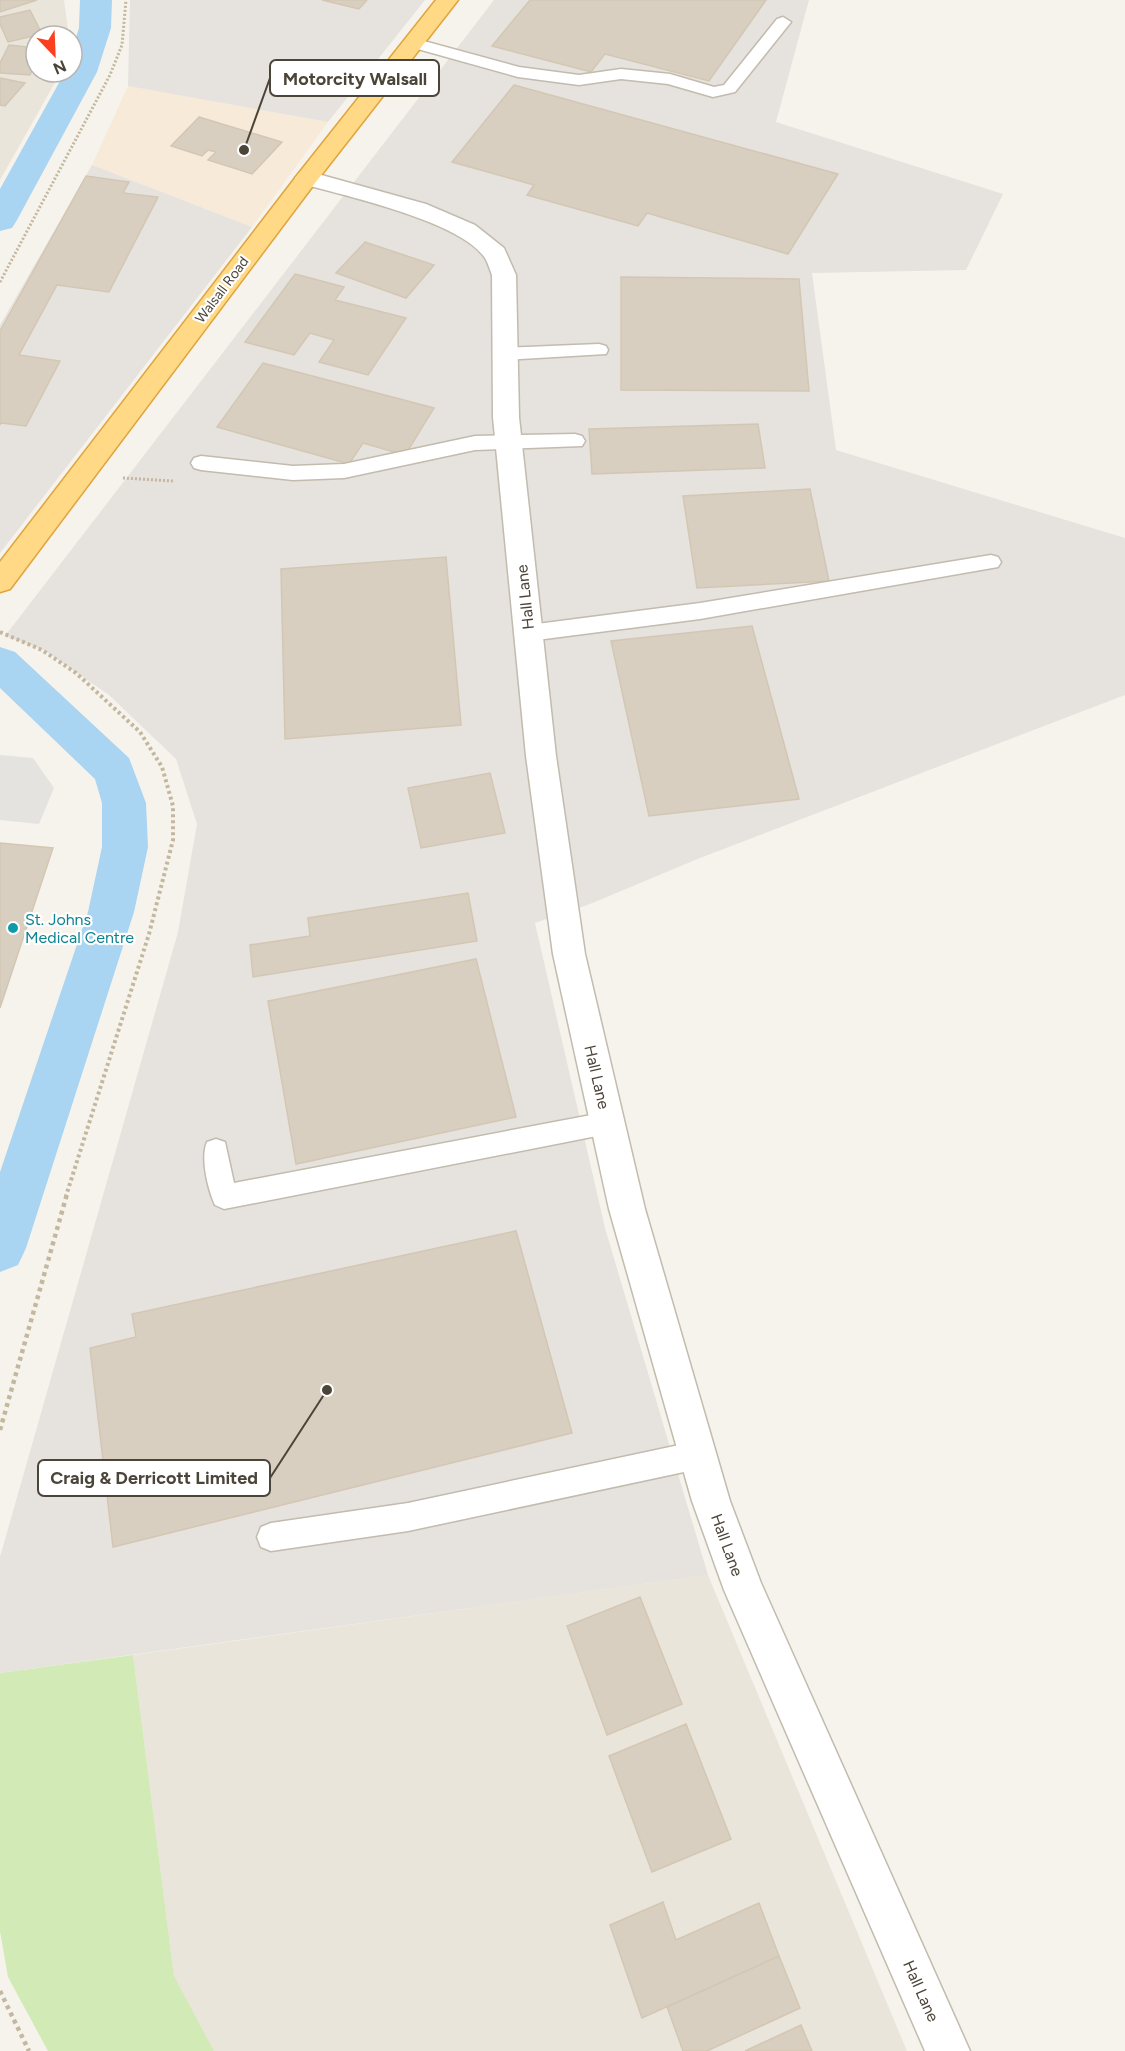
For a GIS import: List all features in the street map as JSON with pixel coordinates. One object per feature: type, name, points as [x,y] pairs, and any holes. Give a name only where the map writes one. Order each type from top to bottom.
[{"type":"highway","name":"Walsall Road","points":[[0,582],[307,178],[447,0]]},
{"type":"street","name":"Hall Lane","points":[[307,178],[418,209],[467,230],[495,253],[504,275],[509,442],[541,756],[569,954],[627,1209],[711,1501],[744,1590],[948,2051]]},
{"type":"lane","points":[[412,43],[518,72],[579,80],[621,74],[670,78],[713,92],[729,89],[783,22]]},
{"type":"lane","points":[[505,354],[599,350]]},
{"type":"lane","points":[[201,463],[293,473],[344,471],[475,443],[575,441]]},
{"type":"lane","points":[[529,633],[700,611],[991,562]]},
{"type":"lane","points":[[216,1150],[224,1197],[607,1123]]},
{"type":"lane","points":[[271,1537],[408,1517],[698,1455]]},
{"type":"path","points":[[0,282],[110,75],[122,45],[126,0]]},
{"type":"path","points":[[125,479],[150,479]]},
{"type":"path","points":[[0,632],[42,650],[76,673],[140,732],[162,767],[173,806],[173,840],[149,934],[51,1244],[0,1430]]},
{"type":"path","points":[[0,1991],[29,2051]]},
{"type":"shaded area","points":[[0,0],[64,0],[67,24],[24,24],[24,84],[54,84],[0,180]]},
{"type":"shaded area","points":[[130,0],[425,0],[328,122],[128,86]]},
{"type":"shaded area","points":[[494,0],[809,0],[776,122],[1003,194],[966,270],[812,273],[836,450],[1125,538],[1125,695],[700,858],[590,904],[535,923],[605,1228],[708,1575],[0,1673],[0,1557],[178,932],[197,824],[176,759],[109,695],[44,650],[5,636]]},
{"type":"shaded area","points":[[128,86],[328,122],[252,227],[92,165]]},
{"type":"shaded area","points":[[92,165],[252,227],[0,553],[0,325]]},
{"type":"shaded area","points":[[0,755],[33,758],[54,788],[39,824],[0,820]]},
{"type":"shaded area","points":[[708,1575],[907,2051],[214,2051],[174,1977],[133,1655]]},
{"type":"green space","points":[[133,1655],[174,1976],[214,2051],[48,2051],[8,1977],[0,1931],[0,1673]]},
{"type":"building","points":[[0,0],[37,0],[0,12]]},
{"type":"building","points":[[322,0],[367,0],[359,9]]},
{"type":"building","points":[[530,0],[766,0],[709,81],[605,54],[591,72],[492,46]]},
{"type":"building","points":[[30,10],[37,24],[24,24],[24,38],[8,42],[0,24],[0,17]]},
{"type":"building","points":[[9,45],[24,47],[24,75],[0,73],[0,63]]},
{"type":"building","points":[[0,78],[24,83],[5,106],[0,105]]},
{"type":"building","points":[[514,85],[838,174],[788,254],[647,213],[638,226],[527,195],[534,185],[452,162]]},
{"type":"building","points":[[199,117],[282,142],[252,174],[208,160],[216,152],[208,150],[202,156],[171,146]]},
{"type":"building","points":[[86,176],[129,182],[123,193],[158,197],[109,292],[57,285],[19,355],[60,361],[26,426],[1,423],[0,425],[0,331]]},
{"type":"building","points":[[365,242],[434,265],[406,298],[336,273]]},
{"type":"building","points":[[295,274],[344,287],[335,300],[406,318],[368,375],[319,362],[334,340],[310,333],[294,355],[245,342]]},
{"type":"building","points":[[621,277],[799,279],[809,391],[621,390]]},
{"type":"building","points":[[263,363],[434,408],[405,455],[363,443],[349,464],[217,427]]},
{"type":"building","points":[[758,424],[765,468],[592,474],[589,429]]},
{"type":"building","points":[[810,489],[829,581],[697,588],[683,496]]},
{"type":"building","points":[[446,557],[461,725],[285,739],[281,569]]},
{"type":"building","points":[[752,626],[799,799],[649,816],[611,641]]},
{"type":"building","points":[[490,773],[505,833],[421,848],[408,788]]},
{"type":"building","name":"St. Johns Medical Centre","points":[[0,843],[53,848],[0,1008]]},
{"type":"building","points":[[468,893],[477,941],[253,977],[250,945],[310,936],[308,918]]},
{"type":"building","points":[[476,959],[516,1117],[296,1164],[268,1001]]},
{"type":"building","points":[[516,1231],[572,1433],[113,1547],[90,1348],[136,1337],[132,1314]]},
{"type":"building","points":[[640,1597],[682,1704],[607,1735],[567,1626]]},
{"type":"building","points":[[686,1724],[731,1839],[652,1872],[609,1756]]},
{"type":"building","points":[[663,1902],[676,1940],[759,1903],[779,1956],[642,2018],[610,1925]]},
{"type":"building","points":[[779,1956],[800,2008],[707,2051],[683,2051],[667,2007]]},
{"type":"building","points":[[801,2025],[812,2051],[745,2051]]},
{"type":"waterway","points":[[0,220],[81,72],[95,28],[96,0]]},
{"type":"waterway","points":[[0,663],[114,770],[124,803],[125,847],[111,912],[0,1248]]},
{"type":"place","name":"Motorcity Walsall","points":[[244,150]]},
{"type":"place","name":"St. Johns Medical Centre","points":[[13,928]]},
{"type":"place","name":"Craig & Derricott Limited","points":[[327,1390]]}]
